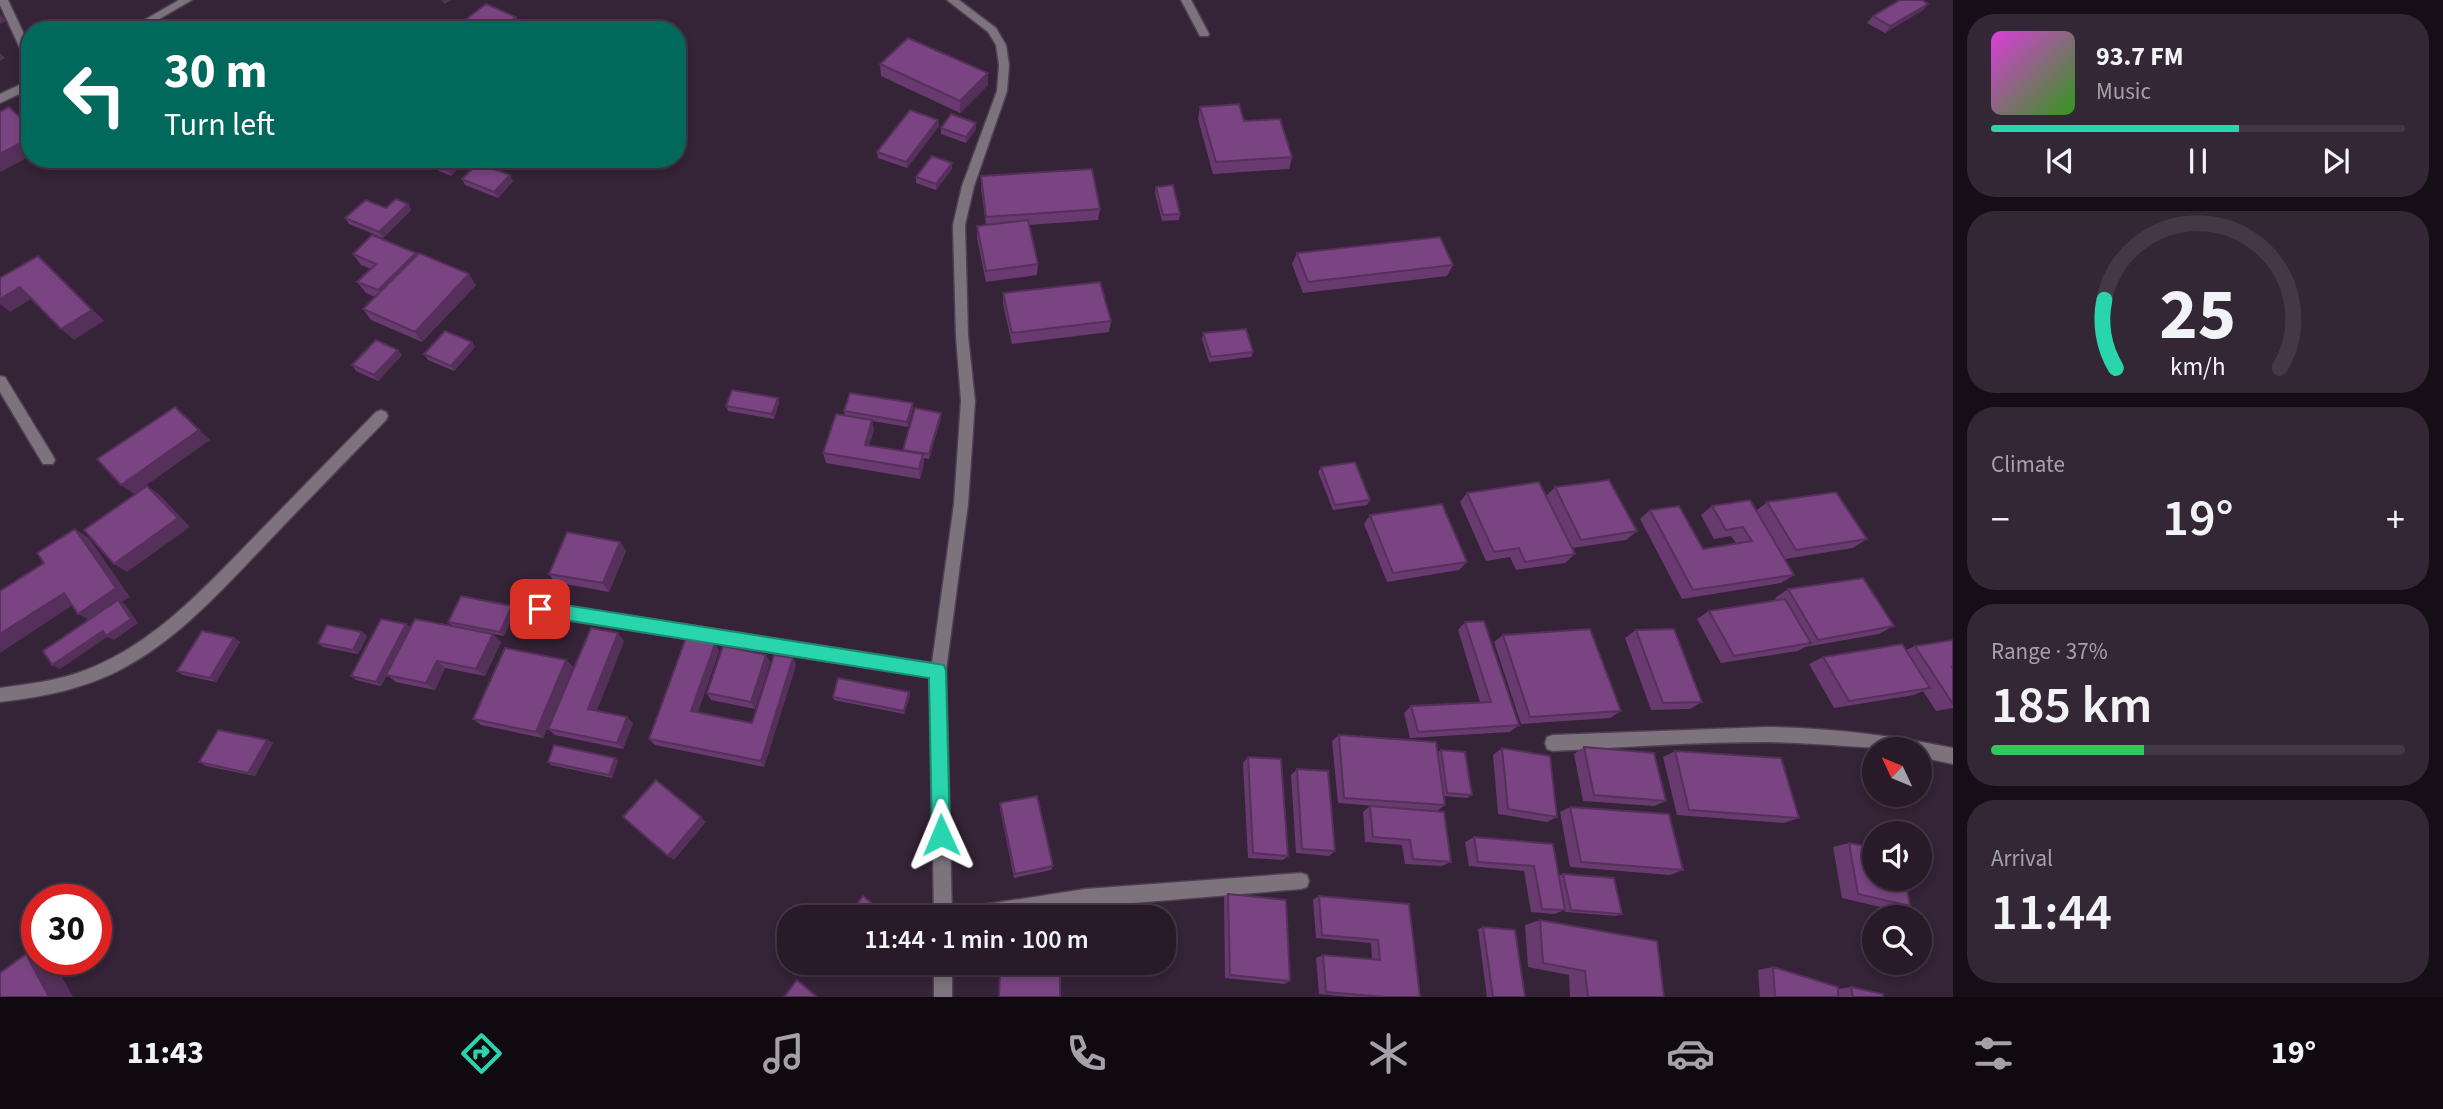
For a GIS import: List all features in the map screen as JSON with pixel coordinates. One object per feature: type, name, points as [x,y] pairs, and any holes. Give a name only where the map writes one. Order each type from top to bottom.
[{"type":"street","points":[[3,0],[21,39]]},
{"type":"street","points":[[148,21],[187,0]]},
{"type":"street","points":[[943,905],[938,671],[961,504],[968,401],[962,336],[959,225],[968,186],[1002,91],[1004,65],[1002,45],[992,30],[952,0]]},
{"type":"street","points":[[1186,0],[1204,34]]},
{"type":"street","points":[[0,99],[21,88]]},
{"type":"street","points":[[0,381],[48,460]]},
{"type":"street","points":[[0,695],[51,689],[90,676],[128,657],[171,627],[218,583],[381,416]]},
{"type":"street","points":[[540,609],[938,671]]},
{"type":"street","points":[[1553,743],[1770,735],[1836,736],[1894,743],[1953,756]]},
{"type":"street","points":[[1040,905],[1085,898],[1301,881]]},
{"type":"street","points":[[943,975],[943,997]]},
{"type":"building","points":[[1900,0],[1922,0],[1928,4],[1890,26],[1873,16]]},
{"type":"building","points":[[486,4],[516,17],[511,21],[464,21]]},
{"type":"building","points":[[908,38],[988,73],[960,101],[880,64]]},
{"type":"building","points":[[1239,104],[1244,121],[1280,119],[1292,157],[1216,162],[1200,107]]},
{"type":"building","points":[[9,107],[21,118],[21,143],[0,154],[0,112]]},
{"type":"building","points":[[910,110],[938,120],[906,162],[877,152]]},
{"type":"building","points":[[951,114],[976,123],[966,137],[941,128]]},
{"type":"building","points":[[932,156],[952,163],[936,184],[916,177]]},
{"type":"building","points":[[473,168],[491,168],[510,175],[494,192],[462,179]]},
{"type":"building","points":[[1092,169],[1100,209],[986,217],[981,176]]},
{"type":"building","points":[[1173,185],[1180,214],[1163,215],[1156,187]]},
{"type":"building","points":[[396,199],[408,204],[379,232],[345,218],[366,200],[386,208]]},
{"type":"building","points":[[1028,220],[1038,264],[986,271],[977,226]]},
{"type":"building","points":[[372,235],[416,253],[378,290],[357,282],[376,264],[353,254]]},
{"type":"building","points":[[1440,237],[1453,265],[1308,282],[1297,253]]},
{"type":"building","points":[[419,253],[469,274],[415,332],[363,309]]},
{"type":"building","points":[[38,256],[92,310],[61,329],[20,287],[0,299],[0,278]]},
{"type":"building","points":[[1100,282],[1111,321],[1012,333],[1003,293]]},
{"type":"building","points":[[1246,329],[1253,352],[1211,357],[1203,333]]},
{"type":"building","points":[[445,331],[472,342],[451,366],[424,354]]},
{"type":"building","points":[[376,340],[398,350],[374,375],[352,365]]},
{"type":"building","points":[[732,390],[778,398],[772,414],[726,406]]},
{"type":"building","points":[[850,393],[913,403],[907,422],[844,411]]},
{"type":"building","points":[[175,407],[199,430],[121,485],[97,459]]},
{"type":"building","points":[[915,408],[941,413],[929,454],[903,450]]},
{"type":"building","points":[[836,414],[872,420],[865,445],[923,454],[919,469],[823,453]]},
{"type":"building","points":[[1355,462],[1370,500],[1335,505],[1321,467]]},
{"type":"building","points":[[1609,480],[1637,531],[1581,540],[1555,487]]},
{"type":"building","points":[[1539,482],[1575,554],[1525,562],[1519,548],[1494,552],[1467,493]]},
{"type":"building","points":[[147,486],[178,518],[114,564],[84,530]]},
{"type":"building","points":[[1836,492],[1867,539],[1796,550],[1767,502]]},
{"type":"building","points":[[1750,500],[1794,575],[1693,590],[1650,510],[1679,506],[1703,549],[1752,541],[1743,527],[1726,530],[1712,506]]},
{"type":"building","points":[[1442,504],[1467,562],[1393,573],[1370,515]]},
{"type":"building","points":[[75,529],[116,588],[78,614],[64,593],[0,634],[0,591],[44,563],[37,553]]},
{"type":"building","points":[[567,532],[620,542],[603,583],[549,574]]},
{"type":"building","points":[[1863,578],[1894,626],[1818,640],[1788,589]]},
{"type":"building","points":[[461,596],[512,606],[500,632],[448,622]]},
{"type":"building","points":[[1785,599],[1811,643],[1734,656],[1709,611]]},
{"type":"building","points":[[118,600],[131,619],[106,636],[103,631],[52,665],[43,651]]},
{"type":"building","points":[[381,619],[406,624],[376,682],[351,676]]},
{"type":"building","points":[[415,619],[493,634],[476,669],[437,661],[426,683],[386,675]]},
{"type":"building","points":[[1484,621],[1519,725],[1418,732],[1411,706],[1491,702],[1465,622]]},
{"type":"building","points":[[327,625],[362,632],[353,650],[318,643]]},
{"type":"building","points":[[591,628],[618,633],[588,709],[627,717],[617,743],[548,729]]},
{"type":"building","points":[[1590,629],[1621,711],[1530,717],[1503,635]]},
{"type":"building","points":[[1674,629],[1702,702],[1663,703],[1636,630]]},
{"type":"building","points":[[202,631],[234,638],[210,678],[177,671]]},
{"type":"building","points":[[686,638],[715,644],[691,711],[752,723],[774,655],[793,658],[761,761],[649,739]]},
{"type":"building","points":[[1953,640],[1952,667],[1953,704],[1915,646]]},
{"type":"building","points":[[1902,644],[1930,688],[1849,701],[1823,657]]},
{"type":"building","points":[[723,646],[766,655],[751,702],[707,693]]},
{"type":"building","points":[[505,648],[566,660],[536,732],[473,719]]},
{"type":"building","points":[[838,678],[909,692],[904,711],[833,697]]},
{"type":"building","points":[[218,730],[267,740],[248,773],[199,762]]},
{"type":"building","points":[[1339,735],[1436,742],[1445,805],[1344,798]]},
{"type":"building","points":[[554,745],[615,758],[609,775],[548,762]]},
{"type":"building","points":[[1584,747],[1654,753],[1666,801],[1594,795]]},
{"type":"building","points":[[1502,748],[1550,756],[1557,817],[1508,809]]},
{"type":"building","points":[[1441,750],[1465,752],[1472,795],[1447,793]]},
{"type":"building","points":[[1675,751],[1781,758],[1799,818],[1689,810]]},
{"type":"building","points":[[1248,757],[1281,759],[1288,856],[1253,853]]},
{"type":"building","points":[[1297,769],[1328,771],[1335,851],[1302,849]]},
{"type":"building","points":[[656,780],[701,817],[668,856],[623,817]]},
{"type":"building","points":[[1037,796],[1053,866],[1015,874],[1000,803]]},
{"type":"building","points":[[1370,806],[1444,812],[1451,862],[1413,859],[1410,840],[1373,837]]},
{"type":"building","points":[[1570,807],[1669,814],[1683,870],[1581,862]]},
{"type":"building","points":[[1474,837],[1553,844],[1565,910],[1542,909],[1534,866],[1478,862]]},
{"type":"building","points":[[1849,843],[1862,846],[1862,891],[1907,891],[1910,905],[1906,905],[1858,894]]},
{"type":"building","points":[[1563,874],[1614,878],[1622,914],[1571,910]]},
{"type":"building","points":[[1228,894],[1286,900],[1290,981],[1230,975]]},
{"type":"building","points":[[863,896],[874,905],[856,905]]},
{"type":"building","points":[[1319,896],[1409,904],[1420,997],[1326,992],[1323,955],[1380,960],[1378,940],[1322,935]]},
{"type":"building","points":[[1540,920],[1657,941],[1664,997],[1588,997],[1585,971],[1543,963]]},
{"type":"building","points":[[1483,927],[1515,930],[1525,997],[1493,997]]},
{"type":"building","points":[[21,958],[21,975],[37,975],[49,997],[0,997],[0,973]]},
{"type":"building","points":[[1773,967],[1838,987],[1838,997],[1775,997]]},
{"type":"building","points":[[1000,975],[1060,976],[1060,997],[999,997]]},
{"type":"building","points":[[797,980],[817,997],[784,997]]},
{"type":"building","points":[[1851,987],[1883,994],[1883,997],[1853,997]]},
{"type":"route","points":[[540,609],[938,671],[941,835]]}]
